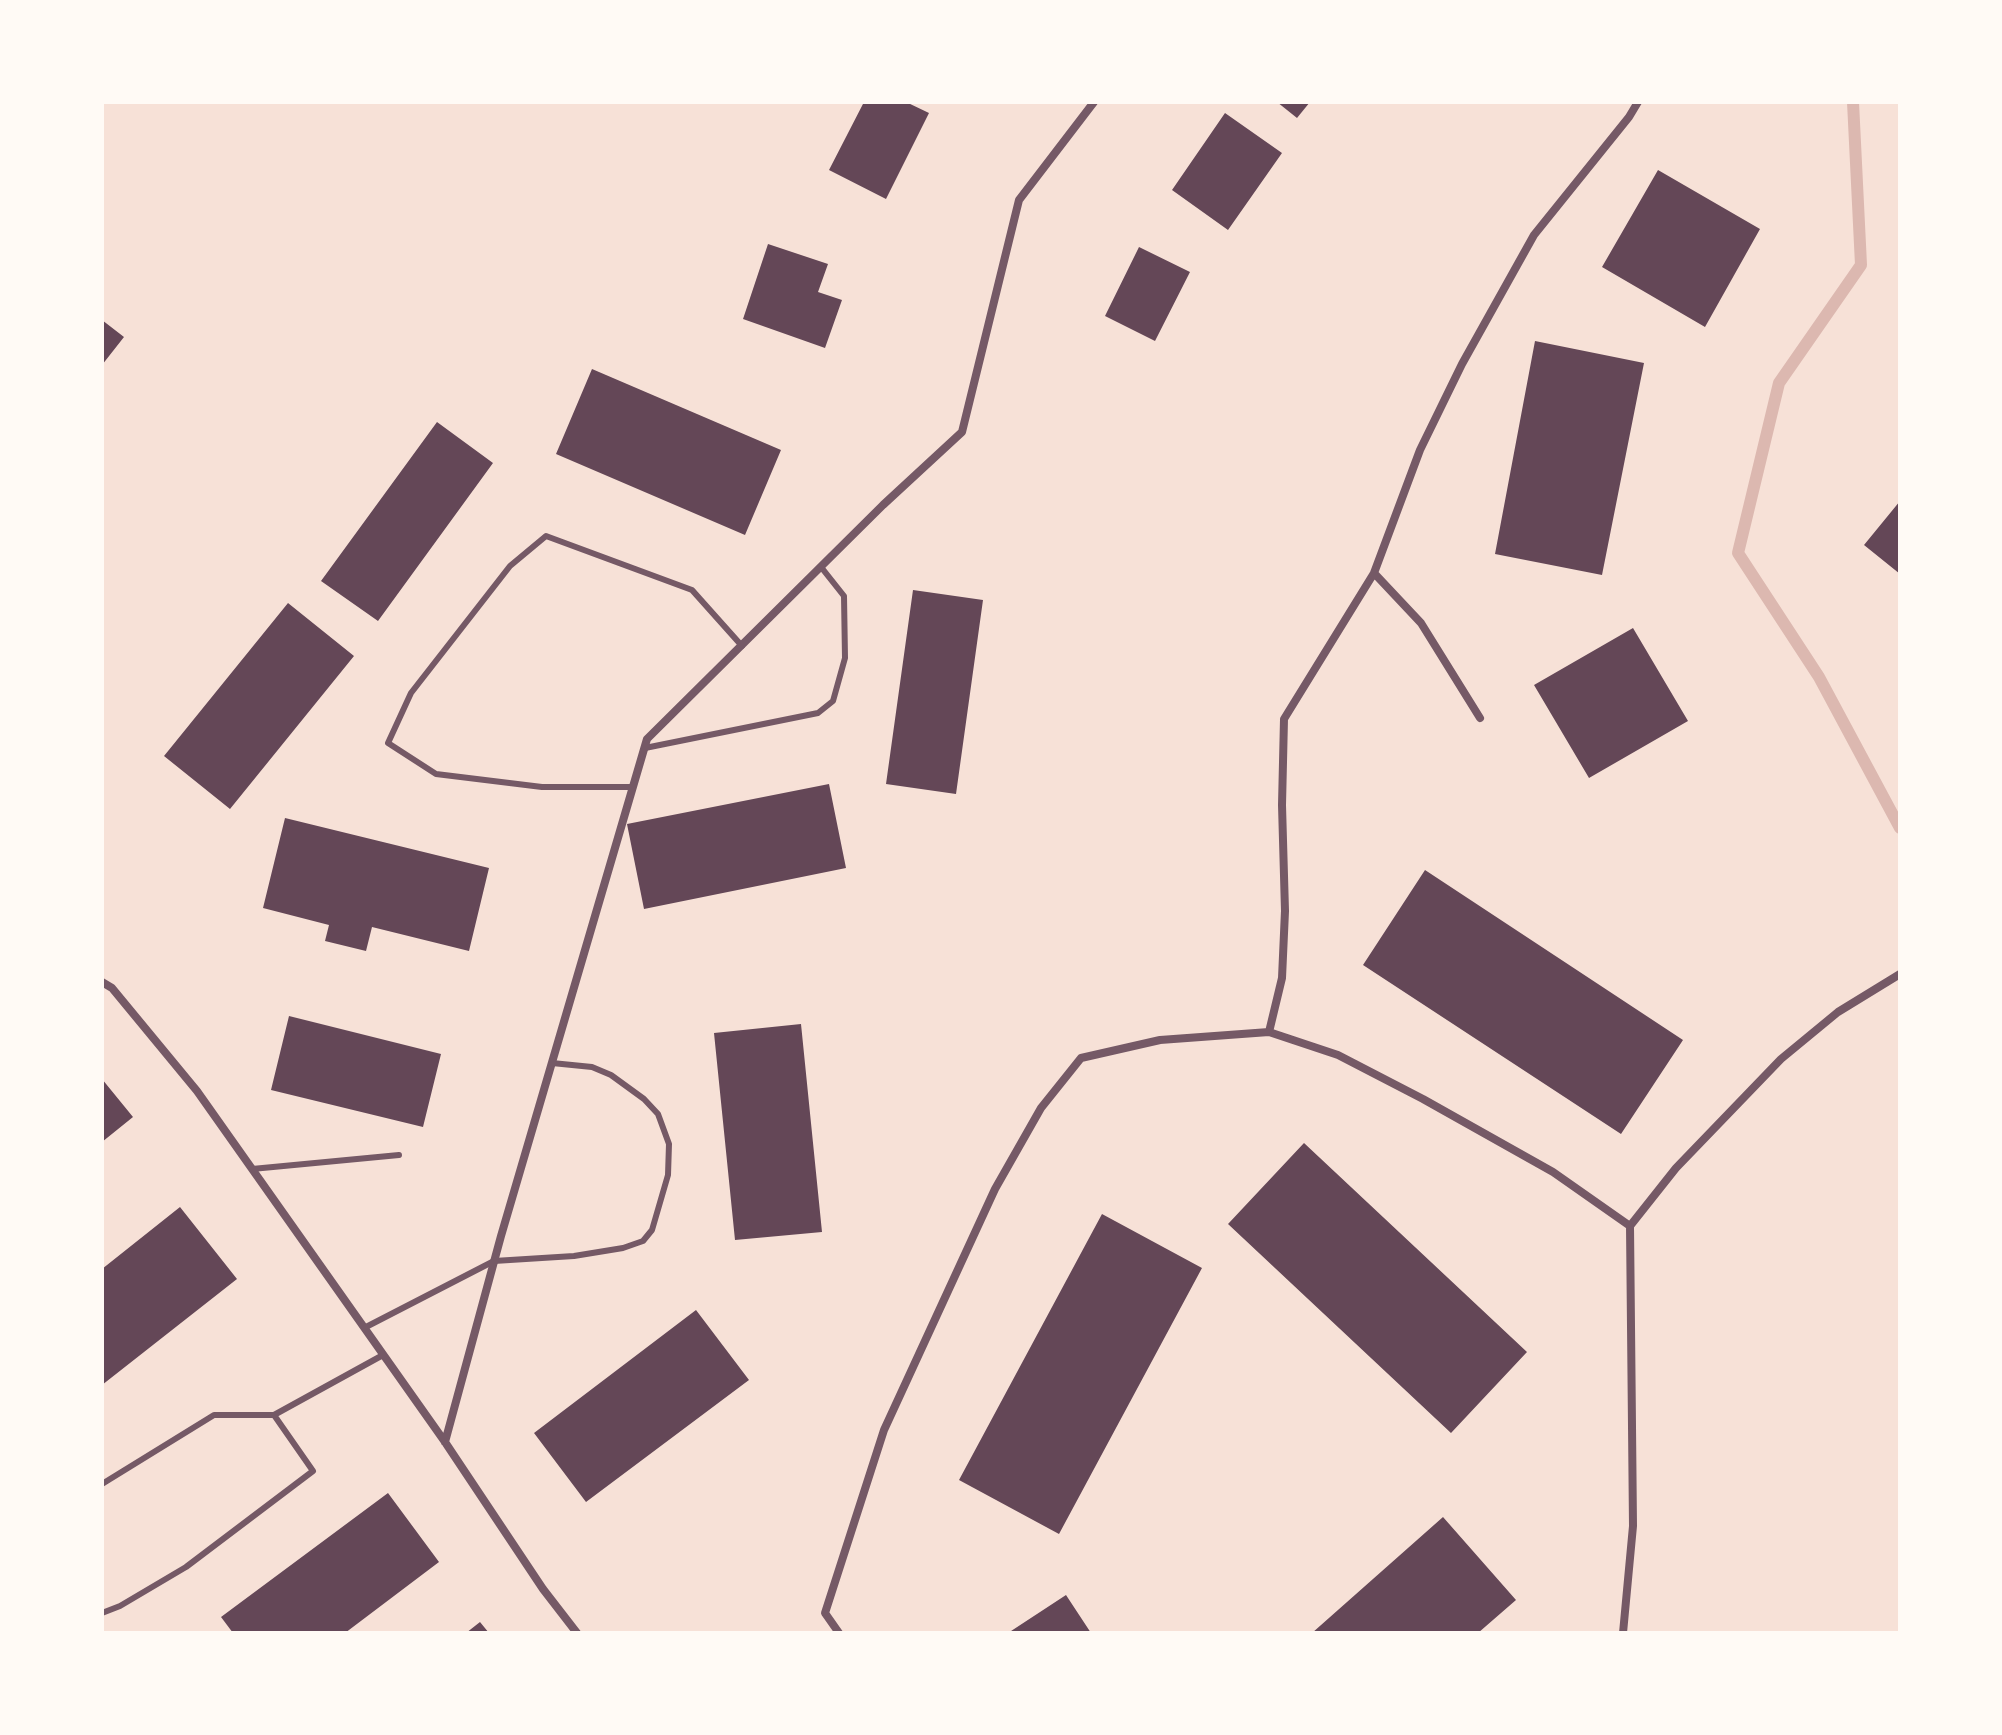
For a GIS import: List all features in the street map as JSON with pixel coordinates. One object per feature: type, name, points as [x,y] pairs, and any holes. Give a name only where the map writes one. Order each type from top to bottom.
[{"type":"street","points":[[445,1442],[494,1261],[647,739],[883,505],[962,432],[1019,200],[1094,102]]},
{"type":"street","points":[[1269,1032],[1282,978],[1284,937],[1284,719],[1374,573],[1420,450],[1462,364],[1534,235],[1638,102]]},
{"type":"street","points":[[1374,573],[1421,623],[1480,718]]},
{"type":"street","points":[[1623,1633],[1633,1526],[1630,1226],[1676,1168],[1781,1059],[1838,1012],[1900,974]]},
{"type":"street","points":[[102,982],[112,988],[197,1091],[445,1442],[543,1589],[577,1633]]},
{"type":"street","points":[[839,1633],[825,1613],[884,1430],[995,1189],[1041,1108],[1081,1058],[1160,1040],[1269,1032],[1338,1055],[1423,1099],[1553,1172],[1630,1226]]},
{"type":"lane","points":[[633,787],[542,787],[436,774],[388,743],[411,693],[510,566],[546,536],[692,590],[742,646]]},
{"type":"lane","points":[[645,748],[818,713],[833,701],[845,658],[844,596],[821,567]]},
{"type":"lane","points":[[364,1328],[494,1261],[574,1256],[623,1248],[643,1241],[652,1230],[668,1175],[669,1144],[658,1114],[644,1099],[611,1075],[592,1067],[552,1063]]},
{"type":"lane","points":[[252,1169],[399,1155]]},
{"type":"lane","points":[[102,1484],[214,1415],[274,1415],[383,1355]]},
{"type":"lane","points":[[102,1613],[120,1606],[186,1567],[313,1471],[274,1415]]},
{"type":"building","points":[[864,102],[906,102],[929,113],[886,199],[829,170]]},
{"type":"building","points":[[1277,102],[1310,102],[1297,118]]},
{"type":"building","points":[[1225,113],[1282,153],[1228,230],[1172,190]]},
{"type":"building","points":[[1658,170],[1760,229],[1705,327],[1602,267]]},
{"type":"building","points":[[768,244],[828,264],[818,292],[842,300],[825,348],[743,319]]},
{"type":"building","points":[[1139,247],[1190,272],[1155,341],[1105,316]]},
{"type":"building","points":[[102,320],[124,337],[102,365]]},
{"type":"building","points":[[1535,341],[1644,363],[1602,575],[1495,554]]},
{"type":"building","points":[[592,369],[781,450],[745,535],[556,454]]},
{"type":"building","points":[[437,422],[493,463],[378,621],[321,581]]},
{"type":"building","points":[[1900,501],[1900,574],[1864,545]]},
{"type":"building","points":[[913,590],[983,600],[956,794],[886,784]]},
{"type":"building","points":[[288,603],[354,656],[230,809],[164,756]]},
{"type":"building","points":[[1633,628],[1688,721],[1589,778],[1534,685]]},
{"type":"building","points":[[829,784],[846,868],[644,909],[627,824]]},
{"type":"building","points":[[285,818],[489,868],[469,951],[372,927],[366,951],[325,941],[329,925],[263,908]]},
{"type":"building","points":[[1425,870],[1683,1040],[1621,1134],[1363,965]]},
{"type":"building","points":[[289,1016],[441,1054],[423,1127],[271,1090]]},
{"type":"building","points":[[801,1024],[822,1232],[735,1240],[714,1033]]},
{"type":"building","points":[[102,1079],[133,1117],[102,1142]]},
{"type":"building","points":[[1304,1143],[1527,1352],[1451,1433],[1228,1224]]},
{"type":"building","points":[[180,1207],[237,1279],[102,1385],[102,1269]]},
{"type":"building","points":[[1102,1214],[1202,1268],[1059,1534],[959,1480]]},
{"type":"building","points":[[696,1310],[749,1380],[586,1502],[534,1433]]},
{"type":"building","points":[[388,1493],[439,1562],[345,1633],[233,1633],[221,1617]]},
{"type":"building","points":[[1443,1517],[1516,1600],[1478,1633],[1312,1633]]},
{"type":"building","points":[[1066,1595],[1091,1633],[1008,1633]]},
{"type":"building","points":[[480,1622],[489,1633],[466,1633]]},
{"type":"waterway","points":[[1853,102],[1861,265],[1779,383],[1738,553],[1819,677],[1900,828]]}]
